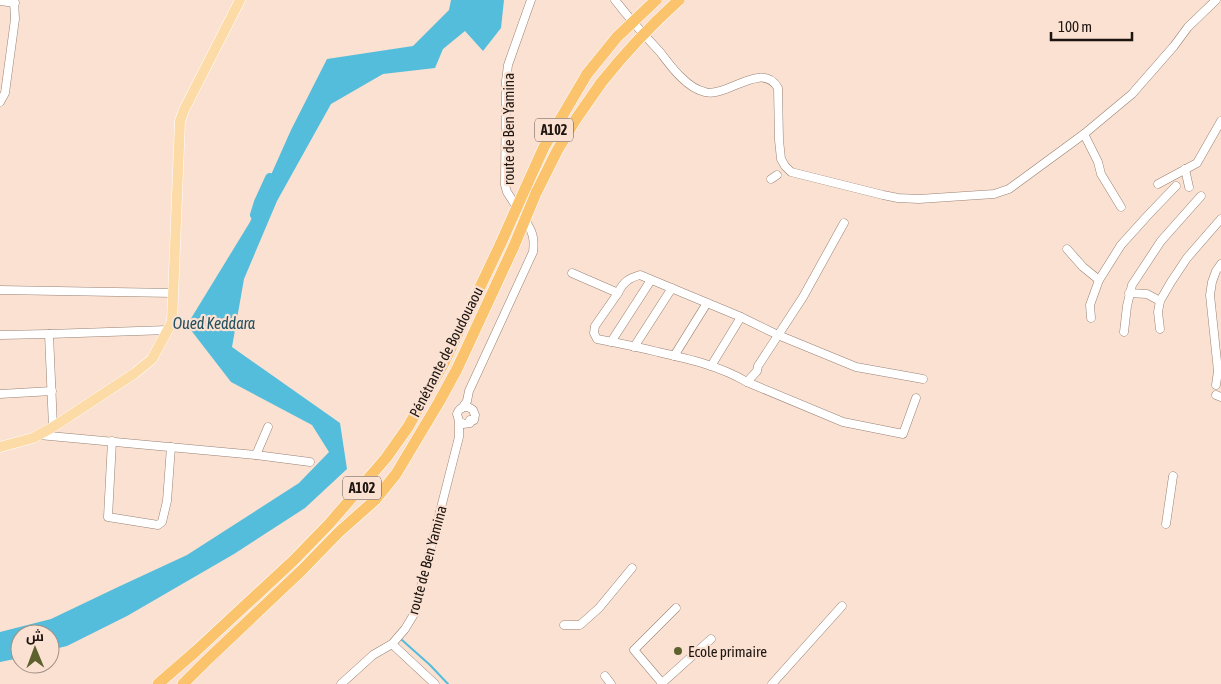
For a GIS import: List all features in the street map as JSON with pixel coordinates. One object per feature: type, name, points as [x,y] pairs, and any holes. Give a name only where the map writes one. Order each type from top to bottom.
[{"type":"highway","name":"Pénétrante de Boudouaou","points":[[158,684],[294,560],[329,524],[386,458],[408,427],[444,363],[544,147],[587,74],[617,37],[656,0]]},
{"type":"highway","name":"Pénétrante de Boudouaou","points":[[183,684],[339,532],[375,500],[396,474],[439,402],[514,246],[536,193],[576,119],[601,83],[626,53],[679,0]]},
{"type":"main road","points":[[0,447],[27,440],[53,427],[135,372],[152,358],[168,330],[172,322],[180,121],[240,0]]},
{"type":"street","name":"route de Ben Yamina","points":[[462,408],[467,401],[469,391],[533,252],[534,237],[532,230],[507,192],[505,177],[506,81],[508,65],[531,0]]},
{"type":"street","points":[[615,0],[682,78],[696,89],[714,93],[721,92],[751,79],[767,78],[774,82],[778,88],[780,140],[783,162],[791,172],[883,196],[919,199],[994,194],[1009,189],[1084,134],[1132,94],[1188,27],[1216,0]]},
{"type":"street","points":[[0,1],[14,2],[15,19],[4,93],[0,102]]},
{"type":"street","points":[[1158,184],[1197,163],[1221,120]]},
{"type":"street","points":[[1084,134],[1098,162],[1101,174],[1121,207]]},
{"type":"street","points":[[1185,169],[1190,187]]},
{"type":"street","points":[[1091,318],[1090,305],[1099,280],[1121,245],[1176,186]]},
{"type":"street","points":[[1124,332],[1129,292],[1132,285],[1162,241],[1201,196]]},
{"type":"street","points":[[1160,329],[1158,312],[1160,301],[1187,258],[1221,220]]},
{"type":"street","points":[[747,382],[757,371],[758,366],[803,297],[844,223]]},
{"type":"street","points":[[1067,249],[1083,267],[1099,280]]},
{"type":"street","points":[[1216,385],[1218,372],[1210,295],[1212,282],[1221,264]]},
{"type":"street","points":[[572,273],[618,293]]},
{"type":"street","points":[[916,398],[903,434],[843,422],[699,361],[634,346],[597,340],[594,333],[595,326],[622,285],[630,278],[640,275],[856,367],[923,379]]},
{"type":"street","points":[[611,342],[651,280]]},
{"type":"street","points":[[634,346],[672,288]]},
{"type":"street","points":[[0,290],[173,293]]},
{"type":"street","points":[[1129,292],[1147,294],[1160,301]]},
{"type":"street","points":[[674,356],[707,303]]},
{"type":"street","points":[[711,366],[741,317]]},
{"type":"street","points":[[0,335],[168,330]]},
{"type":"street","points":[[50,334],[53,427]]},
{"type":"street","points":[[0,394],[52,391]]},
{"type":"street","points":[[469,391],[475,418],[470,420],[468,424],[463,424],[459,421],[457,414],[462,408],[467,406],[472,408]]},
{"type":"street","name":"route de Ben Yamina","points":[[341,684],[373,655],[392,644],[405,630],[414,614],[459,437],[459,421]]},
{"type":"street","name":"route de Ben Yamina","points":[[459,437],[468,424]]},
{"type":"street","points":[[256,455],[268,427]]},
{"type":"street","points":[[38,435],[256,455],[310,462]]},
{"type":"street","points":[[112,441],[108,517],[158,524],[162,522],[167,501],[171,447]]},
{"type":"street","points":[[1166,524],[1173,476]]},
{"type":"street","points":[[564,625],[580,625],[599,608],[632,568]]},
{"type":"street","points":[[772,684],[842,606]]},
{"type":"street","points":[[676,608],[634,650],[662,683],[671,680],[711,639]]},
{"type":"street","points":[[392,644],[435,684]]},
{"type":"street","points":[[605,676],[611,684]]},
{"type":"water","name":"Oued Keddara","points":[[451,0],[504,0],[501,28],[483,51],[465,31],[443,49],[435,68],[383,74],[331,104],[277,201],[244,279],[232,347],[340,423],[347,469],[305,508],[234,554],[127,616],[67,646],[60,648],[60,624],[31,624],[51,619],[187,555],[299,483],[329,452],[312,425],[231,382],[187,325],[250,222],[291,130],[327,59],[413,46],[449,10]]},
{"type":"water","name":"Oued Keddara","points":[[10,629],[10,660],[0,662],[0,632]]},
{"type":"waterway","name":"Oued Keddara","points":[[255,215],[270,178]]},
{"type":"waterway","points":[[402,640],[448,684]]},
{"type":"place","name":"Ecole primaire","points":[[678,651]]}]
